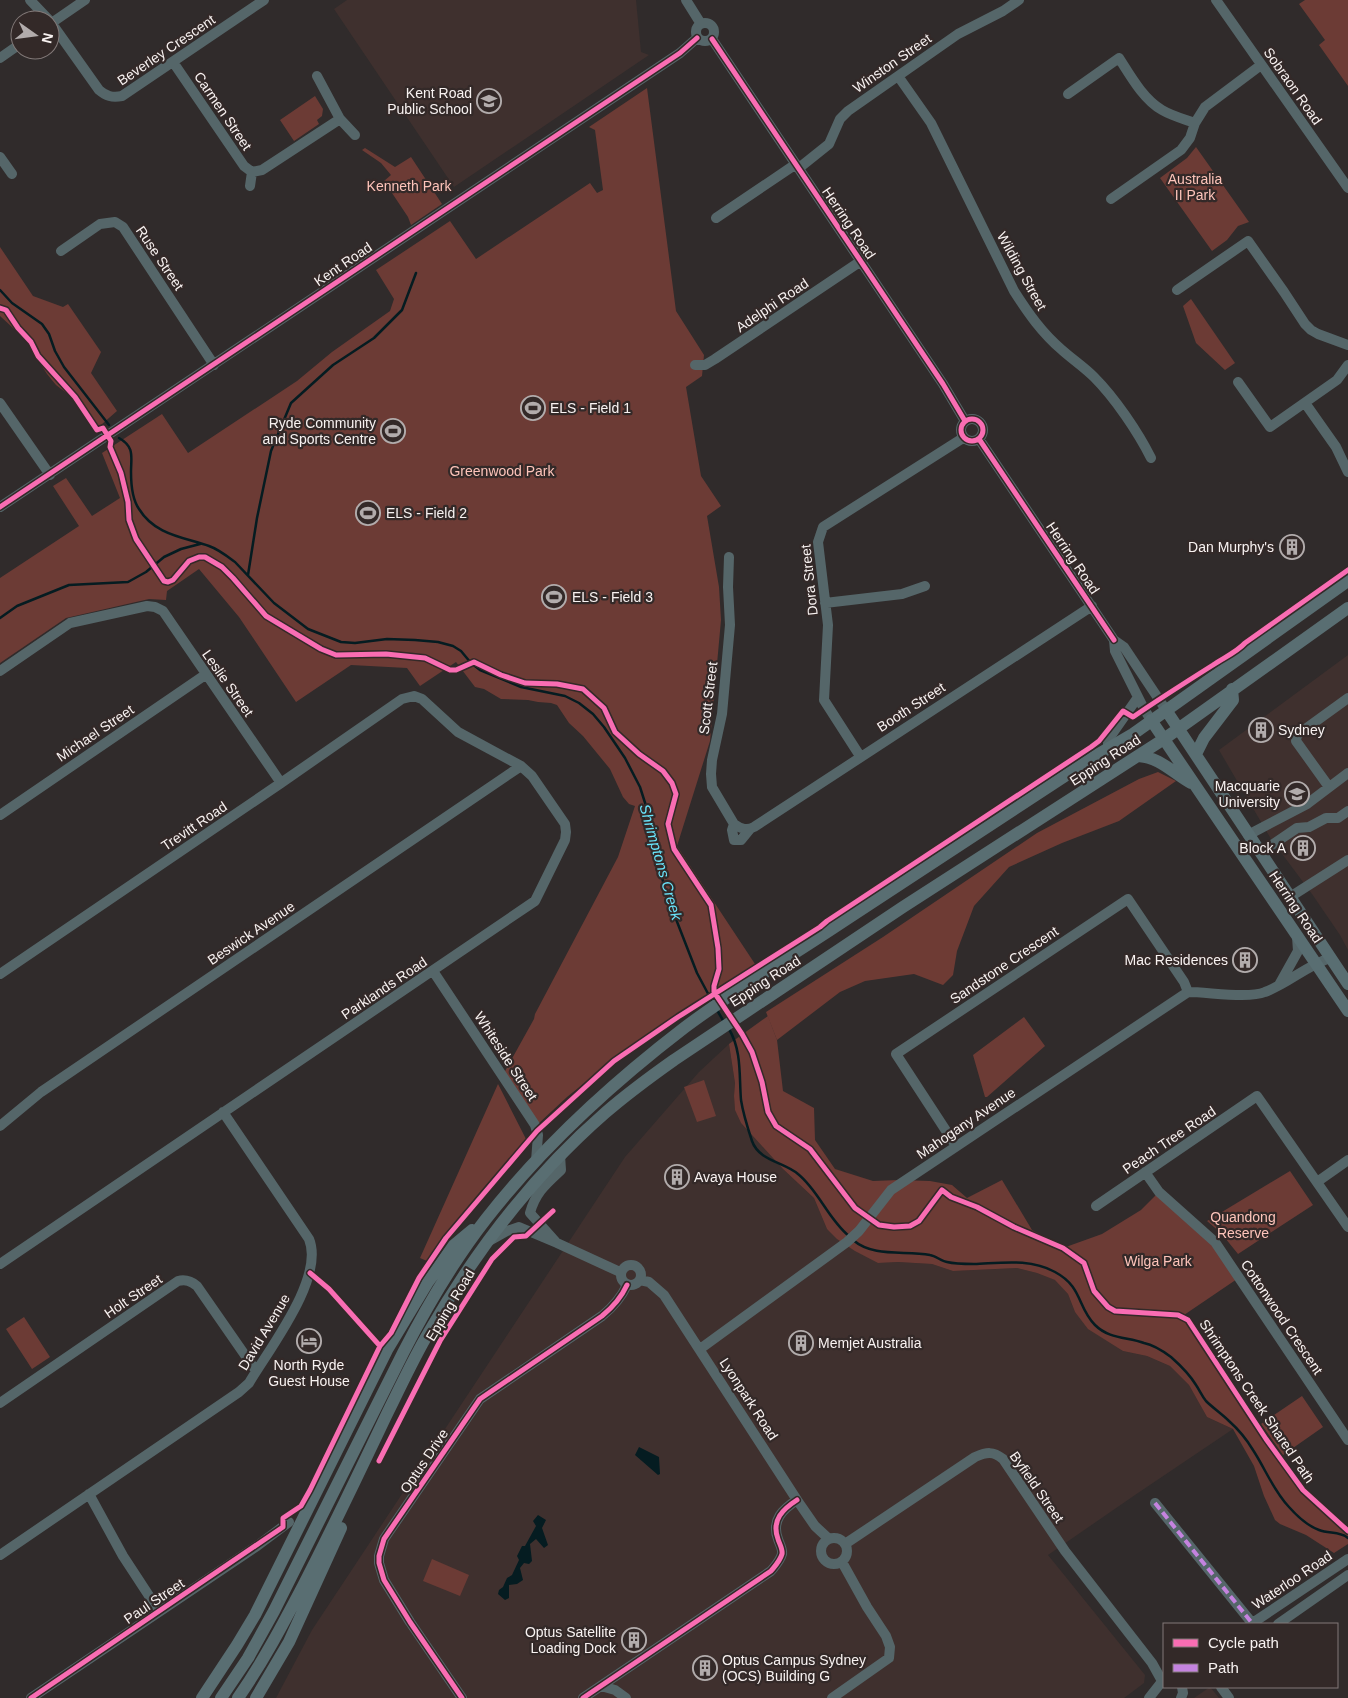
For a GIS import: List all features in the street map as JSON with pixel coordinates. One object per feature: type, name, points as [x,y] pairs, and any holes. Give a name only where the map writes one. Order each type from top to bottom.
[{"type":"main road","name":"Epping Road","points":[[220,1698],[248,1658],[274,1611],[418,1324],[445,1278],[486,1219],[536,1161],[573,1123],[610,1088],[686,1027],[733,994],[1132,734],[1348,581]]},
{"type":"main road","name":"Epping Road","points":[[238,1698],[279,1631],[428,1333],[459,1282],[486,1243],[530,1188],[560,1155],[638,1085],[903,907],[1164,739],[1348,608]]},
{"type":"main road","points":[[1196,754],[1204,738],[1233,700],[1232,689]]},
{"type":"main road","name":"Herring Road","points":[[1166,710],[1348,984]]},
{"type":"main road","name":"Herring Road","points":[[1151,720],[1348,1011]]},
{"type":"main road","points":[[1138,756],[1149,756],[1159,761],[1195,785]]},
{"type":"main road","points":[[202,1698],[255,1615],[372,1378],[405,1320],[454,1245],[486,1219]]},
{"type":"main road","points":[[256,1698],[289,1642],[304,1611],[360,1482],[374,1443]]},
{"type":"street","points":[[30,0],[39,10]]},
{"type":"street","points":[[60,16],[85,0]]},
{"type":"street","name":"Beverley Crescent","points":[[60,36],[99,90],[106,96],[115,98],[122,96],[264,0]]},
{"type":"street","points":[[686,0],[700,24]]},
{"type":"street","name":"Winston Street","points":[[716,218],[829,144],[840,119],[848,111],[958,34],[1003,11],[1018,0]]},
{"type":"street","name":"Sobraon Road","points":[[1216,0],[1348,188]]},
{"type":"street","points":[[706,23],[712,26],[714,30],[712,39],[704,42],[697,38],[696,29],[700,24],[706,23]]},
{"type":"street","name":"Kent Road","points":[[0,507],[680,53],[697,38]]},
{"type":"street","name":"Herring Road","points":[[712,39],[944,384],[965,421]]},
{"type":"street","points":[[1068,94],[1119,58],[1149,101],[1173,115],[1196,122]]},
{"type":"street","name":"Carmen Street","points":[[173,62],[244,166],[252,172]]},
{"type":"street","points":[[1111,199],[1181,150],[1190,138],[1196,122],[1205,107],[1261,64]]},
{"type":"street","points":[[317,76],[340,119],[355,135]]},
{"type":"street","name":"Wilding Street","points":[[898,76],[931,123],[1014,291],[1028,313],[1042,331],[1095,378],[1125,415],[1142,440],[1151,458]]},
{"type":"street","points":[[250,186],[252,172],[262,170],[340,119]]},
{"type":"street","points":[[0,156],[12,174]]},
{"type":"street","name":"Ruse Street","points":[[61,251],[100,224],[115,222],[123,227],[214,364]]},
{"type":"street","points":[[1177,290],[1248,242],[1311,330],[1348,345]]},
{"type":"street","name":"Adelphi Road","points":[[695,365],[705,366],[862,261]]},
{"type":"street","points":[[1238,382],[1270,426],[1337,380],[1348,365]]},
{"type":"street","points":[[0,403],[50,474]]},
{"type":"street","points":[[1305,403],[1336,447],[1348,472]]},
{"type":"street","points":[[972,418],[979,421],[983,428],[982,436],[979,439],[969,441],[963,438],[960,431],[965,421],[972,418]]},
{"type":"street","name":"Dora Street","points":[[860,756],[824,700],[828,625],[818,542],[823,527],[963,438]]},
{"type":"street","name":"Herring Road","points":[[979,439],[1114,640],[1124,647],[1166,710]]},
{"type":"street","name":"Scott Street","points":[[729,556],[730,625],[722,714],[712,760],[711,774],[712,788],[734,824],[739,828],[748,829]]},
{"type":"street","points":[[826,604],[902,594],[925,586]]},
{"type":"street","name":"Leslie Street","points":[[0,671],[70,623],[147,606],[155,607],[163,611],[205,675],[281,783]]},
{"type":"street","name":"Booth Street","points":[[748,829],[817,787],[860,756],[1092,606]]},
{"type":"street","name":"Herring Road","points":[[1114,640],[1115,651],[1151,720]]},
{"type":"street","name":"Michael Street","points":[[0,815],[205,675]]},
{"type":"street","name":"Parklands Road","points":[[0,1264],[535,901],[565,840],[565,824],[532,776],[521,766],[458,732],[422,699],[414,696],[402,700]]},
{"type":"street","points":[[1108,748],[1108,740],[1138,697]]},
{"type":"street","points":[[1328,786],[1296,741],[1297,735],[1302,729],[1348,698]]},
{"type":"street","name":"Trevitt Road","points":[[0,974],[402,700]]},
{"type":"street","name":"Beswick Avenue","points":[[0,1126],[41,1092],[521,766]]},
{"type":"street","points":[[1248,835],[1307,804],[1328,786],[1348,773]]},
{"type":"street","points":[[1260,853],[1297,828],[1309,827],[1326,818],[1338,818],[1348,811]]},
{"type":"street","points":[[1290,897],[1348,860]]},
{"type":"street","name":"Sandstone Crescent","points":[[956,1146],[896,1054],[1018,972],[1128,899],[1184,982],[1188,992]]},
{"type":"street","points":[[1279,986],[1298,951],[1299,946],[1295,932]]},
{"type":"street","points":[[1188,992],[1246,996],[1264,993],[1316,963],[1330,958]]},
{"type":"street","name":"Whiteside Street","points":[[433,972],[537,1130],[536,1161]]},
{"type":"street","name":"Mahogany Avenue","points":[[700,1349],[847,1242],[859,1232],[891,1190],[1188,992]]},
{"type":"street","name":"Peach Tree Road","points":[[1096,1206],[1257,1096],[1317,1182]]},
{"type":"street","name":"David Avenue","points":[[0,1554],[250,1383],[300,1301],[310,1272],[313,1247],[223,1112]]},
{"type":"street","points":[[557,1243],[530,1213],[533,1200],[561,1170],[560,1155]]},
{"type":"street","points":[[1348,1160],[1317,1182],[1348,1227]]},
{"type":"street","name":"Cottonwood Crescent","points":[[1145,1172],[1159,1192],[1215,1242],[1348,1440]]},
{"type":"street","points":[[486,1243],[506,1231],[519,1228],[620,1272]]},
{"type":"street","points":[[628,1266],[635,1266],[641,1271],[640,1280],[635,1284],[627,1285],[621,1281],[620,1272],[628,1266]]},
{"type":"street","name":"Holt Street","points":[[0,1403],[178,1281],[185,1280],[198,1286],[256,1371]]},
{"type":"street","name":"Lyonpark Road","points":[[640,1280],[649,1282],[664,1295],[797,1500],[815,1526],[829,1539]]},
{"type":"street","name":"Optus Drive","points":[[462,1698],[384,1580],[379,1556],[384,1539],[480,1399],[602,1316],[613,1307],[627,1285]]},
{"type":"street","name":"Byfield Street","points":[[845,1544],[975,1457],[986,1452],[995,1453],[1003,1459],[1065,1551],[1152,1663],[1162,1683]]},
{"type":"street","points":[[89,1494],[124,1556],[159,1611]]},
{"type":"street","points":[[583,1698],[771,1571],[778,1564],[782,1553],[775,1530],[777,1518],[785,1508],[797,1500]]},
{"type":"street","points":[[1155,1503],[1251,1623]]},
{"type":"street","name":"Paul Street","points":[[31,1698],[242,1556],[289,1522]]},
{"type":"street","points":[[829,1539],[838,1539],[845,1544],[846,1556],[842,1562],[834,1564],[825,1561],[823,1558],[821,1554],[823,1545],[829,1539]]},
{"type":"street","name":"Waterloo Road","points":[[1253,1623],[1348,1559]]},
{"type":"street","points":[[832,1698],[889,1658],[890,1647],[886,1636],[867,1607],[842,1562]]},
{"type":"street","name":"Waterloo Road","points":[[1279,1623],[1348,1576]]},
{"type":"street","points":[[1149,1698],[1162,1683]]},
{"type":"street","points":[[1159,1698],[1157,1691],[1162,1683]]},
{"type":"street","points":[[601,1686],[615,1690],[626,1698]]},
{"type":"shaded area","name":"Kent Road Public School","points":[[347,0],[636,0],[641,52],[649,55],[454,187],[334,9]]},
{"type":"shaded area","name":"Macquarie University","points":[[1348,655],[1348,950],[1312,894],[1271,839],[1219,750]]},
{"type":"shaded area","points":[[1158,772],[1176,781],[1119,821],[1062,843],[1009,867],[974,906],[957,951],[953,975],[943,985],[914,974],[865,981],[840,992],[777,1040],[766,1012],[883,937],[1037,833],[1139,779]]},
{"type":"shaded area","points":[[729,1044],[735,1083],[735,1109],[741,1123],[783,1169],[814,1198],[827,1229],[878,1263],[932,1264],[953,1271],[1017,1268],[1056,1280],[1068,1294],[1075,1312],[1123,1351],[1147,1356],[1170,1366],[1189,1385],[1207,1417],[1233,1429],[1048,1555],[1145,1675],[1144,1683],[1124,1698],[276,1698],[312,1630],[625,1157],[699,1072]]},
{"type":"shaded area","points":[[1211,1688],[1219,1698],[1194,1698]]},
{"type":"green space","points":[[1305,0],[1348,0],[1348,86],[1319,45],[1325,40],[1299,4]]},
{"type":"green space","name":"Greenwood Park","points":[[647,88],[676,311],[704,355],[702,376],[686,387],[701,476],[721,506],[707,516],[719,587],[721,620],[710,741],[677,846],[755,964],[622,1053],[567,1097],[538,1124],[504,1073],[618,857],[635,806],[629,804],[623,797],[610,769],[583,736],[569,723],[557,705],[528,700],[501,699],[484,689],[475,687],[456,662],[420,686],[407,668],[351,665],[296,702],[239,617],[199,569],[167,591],[166,600],[149,599],[66,618],[0,663],[0,578],[79,526],[53,486],[66,478],[92,516],[120,498],[102,453],[162,414],[188,453],[297,381],[332,352],[390,311],[394,299],[376,270],[450,221],[476,259],[590,183],[597,193],[603,190],[595,130],[589,127]]},
{"type":"green space","points":[[315,96],[323,109],[322,116],[317,120],[319,124],[294,141],[280,120]]},
{"type":"green space","name":"Australia II Park","points":[[1196,147],[1249,222],[1238,226],[1227,240],[1212,251],[1160,178],[1187,158]]},
{"type":"green space","name":"Kenneth Park","points":[[365,148],[395,167],[411,157],[442,204],[411,225],[408,217],[384,181],[391,175],[381,163],[362,150]]},
{"type":"green space","points":[[0,247],[33,296],[63,307],[68,304],[101,352],[91,373],[117,411],[94,431],[73,398],[56,385],[47,374],[25,339],[0,316]]},
{"type":"green space","points":[[1191,299],[1235,363],[1225,370],[1196,343],[1183,306]]},
{"type":"green space","name":"Wilga Park","points":[[768,1016],[777,1040],[783,1091],[814,1108],[815,1140],[835,1169],[873,1181],[930,1181],[952,1185],[967,1198],[1002,1180],[1032,1230],[1063,1248],[1102,1234],[1141,1210],[1159,1192],[1215,1242],[1240,1277],[1184,1315],[1179,1316],[1188,1320],[1304,1488],[1348,1527],[1348,1544],[1334,1553],[1306,1535],[1275,1520],[1264,1496],[1254,1466],[1233,1429],[1207,1417],[1189,1385],[1170,1366],[1147,1356],[1123,1351],[1088,1329],[1075,1312],[1068,1294],[1055,1280],[1017,1268],[953,1271],[932,1264],[878,1263],[837,1239],[827,1229],[814,1198],[783,1169],[741,1123],[735,1110],[735,1083],[729,1044]]},
{"type":"green space","points":[[1024,1017],[1045,1046],[985,1097],[973,1055]]},
{"type":"green space","points":[[704,1080],[716,1116],[697,1122],[684,1087]]},
{"type":"green space","points":[[498,1084],[527,1141],[474,1199],[427,1261],[420,1258]]},
{"type":"green space","name":"Quandong Reserve","points":[[1290,1171],[1313,1205],[1238,1254],[1221,1233],[1207,1221]]},
{"type":"green space","points":[[24,1317],[50,1357],[32,1369],[6,1329]]},
{"type":"green space","points":[[1302,1396],[1323,1427],[1283,1455],[1261,1424]]},
{"type":"green space","points":[[432,1559],[469,1575],[460,1596],[423,1581]]},
{"type":"water","points":[[639,1447],[659,1457],[660,1474],[658,1475],[635,1455]]},
{"type":"water","points":[[538,1515],[546,1520],[542,1528],[548,1545],[544,1548],[536,1539],[530,1544],[532,1561],[529,1564],[524,1563],[520,1568],[523,1580],[517,1584],[509,1585],[509,1598],[505,1600],[498,1594],[499,1590],[503,1587],[507,1578],[512,1575],[519,1560],[517,1556],[536,1526],[533,1521]]},
{"type":"waterway","points":[[248,575],[257,518],[271,451],[291,403],[333,365],[374,338],[402,310],[416,273]]},
{"type":"waterway","name":"Shrimptons Creek","points":[[0,290],[12,303],[42,324],[49,334],[55,351],[64,367],[109,425]]},
{"type":"waterway","name":"Shrimptons Creek","points":[[119,438],[130,449],[133,496],[146,518],[161,530],[212,547],[226,555],[274,603],[308,629],[341,642],[355,643],[387,639],[438,642],[453,646],[461,651],[480,670],[521,687],[565,696],[579,703],[593,714],[625,758],[640,787],[647,809],[653,845],[667,896],[697,973],[713,1003]]},
{"type":"waterway","points":[[0,618],[17,606],[69,585],[128,582],[146,572],[164,557],[181,549],[200,544]]},
{"type":"waterway","name":"Shrimptons Creek","points":[[717,1010],[724,1022]]},
{"type":"waterway","name":"Shrimptons Creek","points":[[729,1029],[738,1055],[743,1110],[755,1148],[766,1157],[798,1174],[812,1188],[835,1222],[849,1236]]},
{"type":"waterway","name":"Shrimptons Creek","points":[[853,1240],[861,1246],[870,1249],[930,1255],[950,1263],[1026,1263],[1055,1272],[1071,1284],[1089,1318],[1100,1330],[1162,1350],[1188,1374],[1206,1401],[1232,1424],[1245,1439],[1258,1457],[1278,1494],[1299,1517],[1319,1530],[1342,1534],[1348,1538]]},
{"type":"marked path","points":[[1155,1503],[1252,1623]]},
{"type":"cycle path","points":[[0,507],[680,53],[697,38]]},
{"type":"cycle path","points":[[712,39],[943,384],[965,421]]},
{"type":"cycle path","name":"Shrimptons Creek Shared Path","points":[[0,308],[6,310],[18,328],[31,342],[38,356],[75,397],[97,430],[103,428],[111,441],[110,447],[121,473],[128,502],[129,520],[136,539],[164,581],[173,580],[189,561],[205,557],[222,567],[266,616],[321,649],[336,655],[386,654],[425,658],[450,670],[456,670],[474,662],[501,675],[525,683],[557,684],[583,689],[604,708],[615,732],[639,754],[663,771],[672,783],[676,794],[668,824],[674,849],[711,905],[718,948],[719,969],[714,992],[752,1052],[762,1082],[768,1112],[776,1126],[810,1149],[855,1208],[879,1225],[894,1227],[910,1226],[919,1221],[942,1190],[951,1197],[977,1207],[1014,1227],[1063,1248],[1084,1263],[1094,1291],[1108,1307],[1115,1311],[1178,1315],[1188,1320],[1266,1439],[1303,1490],[1348,1531]]},
{"type":"cycle path","points":[[972,419],[980,422],[983,430],[980,438],[972,441],[964,438],[961,430],[964,422],[972,419]]},
{"type":"cycle path","points":[[979,439],[1114,640]]},
{"type":"cycle path","points":[[31,1698],[283,1527],[283,1518],[301,1506],[380,1346],[391,1333],[419,1278],[446,1238],[537,1131],[614,1061],[678,1017],[820,927],[1091,747],[1099,741],[1123,711],[1133,717],[1234,652],[1348,570]]},
{"type":"cycle path","points":[[379,1461],[440,1341],[492,1259],[514,1237],[526,1236],[553,1211]]},
{"type":"cycle path","points":[[310,1273],[329,1289],[380,1346]]},
{"type":"cycle path","points":[[462,1698],[384,1580],[379,1563],[384,1539],[480,1399],[602,1316],[616,1302],[627,1285]]},
{"type":"cycle path","points":[[583,1698],[771,1571],[782,1554],[776,1532],[777,1521],[783,1511],[797,1500]]},
{"type":"place","name":"Kent Road Public School","points":[[489,101]]},
{"type":"place","name":"ELS - Field 1","points":[[533,408]]},
{"type":"place","name":"Ryde Community and Sports Centre","points":[[393,431]]},
{"type":"place","name":"ELS - Field 2","points":[[368,513]]},
{"type":"place","name":"Dan Murphy's","points":[[1292,547]]},
{"type":"place","name":"ELS - Field 3","points":[[554,597]]},
{"type":"place","name":"Sydney","points":[[1261,730]]},
{"type":"place","name":"Macquarie University","points":[[1297,794]]},
{"type":"place","name":"Block A","points":[[1303,848]]},
{"type":"place","name":"Mac Residences","points":[[1245,960]]},
{"type":"place","name":"Avaya House","points":[[677,1177]]},
{"type":"place","name":"North Ryde Guest House","points":[[309,1341]]},
{"type":"place","name":"Memjet Australia","points":[[801,1343]]},
{"type":"place","name":"Optus Satellite Loading Dock","points":[[634,1640]]},
{"type":"place","name":"Optus Campus Sydney (OCS) Building G","points":[[705,1668]]}]
